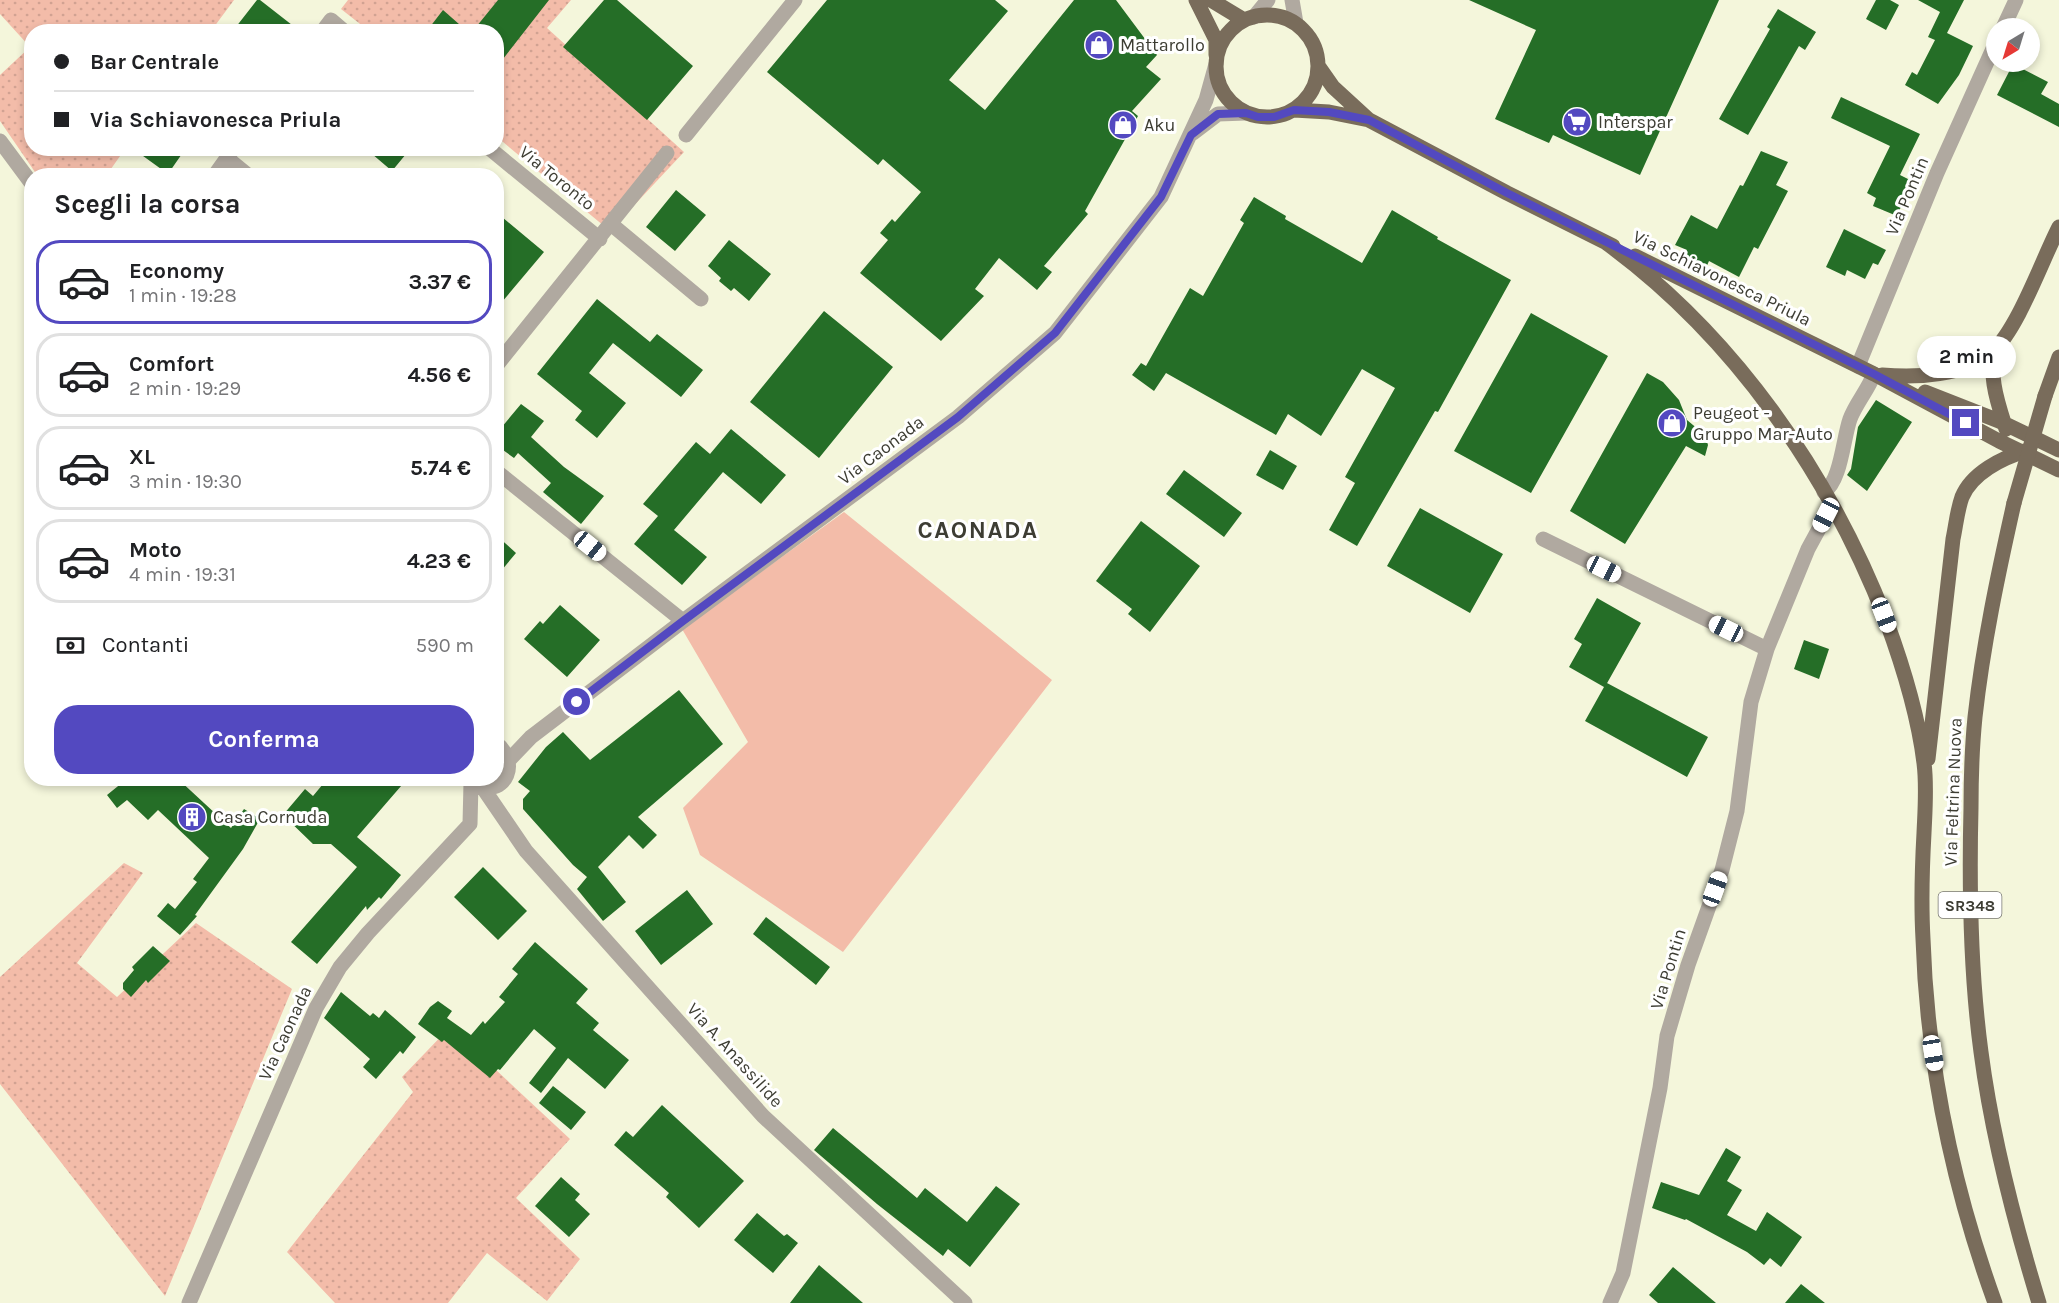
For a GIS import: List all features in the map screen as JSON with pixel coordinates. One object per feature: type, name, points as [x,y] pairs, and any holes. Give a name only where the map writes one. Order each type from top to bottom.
[{"type":"main road","points":[[1196,0],[1216,40],[1216,63],[1219,83],[1231,102],[1246,113],[1258,117],[1274,117],[1294,110],[1306,101],[1315,86],[1319,67],[1312,40],[1296,23],[1282,17],[1268,15],[1249,18],[1228,33],[1220,48],[1216,63]]},
{"type":"main road","points":[[1211,0],[1249,18]]},
{"type":"main road","name":"Via Schiavonesca Priula","points":[[1319,67],[1333,87],[1369,120],[1507,193],[1874,374],[2059,470]]},
{"type":"main road","name":"Via Schiavonesca Priula","points":[[1294,110],[1329,112],[1369,120]]},
{"type":"main road","points":[[2021,452],[2011,440],[2004,424],[1994,375],[1993,357],[2022,306],[2059,227]]},
{"type":"main road","points":[[1605,242],[1671,295],[1725,351],[1760,394],[1804,456],[1864,568],[1901,664],[1916,719],[1925,777]]},
{"type":"main road","points":[[1874,374],[1910,376],[1938,374],[1977,361],[1990,354],[1998,345]]},
{"type":"main road","name":"Via Feltrina Nuova","points":[[2039,1303],[2008,1192],[1986,1086],[1976,1008],[1970,918],[1969,852],[1975,720],[1984,649],[2014,503],[2045,396],[2059,357]]},
{"type":"main road","points":[[1874,374],[1945,399],[2059,450]]},
{"type":"main road","points":[[1995,1303],[1972,1235],[1958,1179],[1930,1035],[1923,940],[1925,777],[1953,539],[1960,504],[1967,488],[1975,479],[1997,463],[2021,452],[2039,451],[2059,460]]},
{"type":"street","points":[[686,135],[795,0]]},
{"type":"street","points":[[1249,18],[1268,0]]},
{"type":"street","points":[[1292,0],[1296,23]]},
{"type":"street","points":[[2008,18],[2016,0]]},
{"type":"street","name":"Via Caonada","points":[[504,778],[509,766],[531,737],[958,417],[1055,333],[1161,197],[1206,100],[1216,63]]},
{"type":"street","name":"Via Pontin","points":[[1858,366],[1937,173],[1986,64]]},
{"type":"street","name":"Via Caonada","points":[[1191,135],[1218,114],[1246,113]]},
{"type":"street","points":[[0,141],[24,173]]},
{"type":"street","points":[[504,356],[667,153]]},
{"type":"street","points":[[233,156],[243,168]]},
{"type":"street","name":"Via Toronto","points":[[499,156],[600,239]]},
{"type":"street","points":[[611,224],[701,299]]},
{"type":"street","points":[[1824,492],[1833,483],[1851,419],[1868,390],[1874,374]]},
{"type":"street","points":[[504,477],[683,621]]},
{"type":"street","name":"Via Pontin","points":[[1610,1303],[1623,1273],[1660,1088],[1667,1036],[1688,965],[1722,870],[1737,811],[1751,702],[1767,649],[1808,549],[1832,508]]},
{"type":"street","points":[[1544,539],[1767,649]]},
{"type":"street","name":"Via Caonada","points":[[504,742],[531,737]]},
{"type":"street","name":"Via Caonada","points":[[504,749],[509,766]]},
{"type":"street","points":[[504,779],[509,766]]},
{"type":"street","name":"Via Caonada","points":[[189,1303],[316,1008],[340,967],[470,824],[476,786]]},
{"type":"street","name":"Via A. Anassilide","points":[[478,786],[499,811],[526,851],[762,1116],[958,1301]]},
{"type":"street","points":[[499,811],[502,786]]},
{"type":"shaded area","points":[[0,0],[234,0],[216,24],[24,24],[24,40],[0,14]]},
{"type":"shaded area","points":[[348,0],[571,0],[547,28],[684,152],[610,231],[504,143],[504,24],[360,24],[341,9]]},
{"type":"shaded area","points":[[24,53],[24,156],[120,156],[112,168],[32,168],[0,121],[0,75]]},
{"type":"shaded area","points":[[844,512],[1052,680],[843,952],[700,855],[683,808],[748,742],[682,629]]},
{"type":"shaded area","points":[[124,863],[143,873],[77,963],[117,997],[196,923],[292,989],[165,1296],[0,1084],[0,977]]},
{"type":"shaded area","points":[[450,1027],[570,1139],[516,1198],[580,1259],[547,1301],[487,1253],[448,1303],[335,1303],[287,1252],[413,1092],[402,1077]]},
{"type":"building","points":[[257,0],[260,0],[291,24],[238,24]]},
{"type":"building","points":[[498,0],[549,0],[504,58],[504,24],[478,24]]},
{"type":"building","points":[[604,0],[617,0],[693,66],[647,120],[563,47]]},
{"type":"building","points":[[827,0],[995,0],[1008,11],[949,80],[985,110],[1074,0],[1116,0],[1157,55],[1146,67],[1161,79],[1132,111],[1138,116],[1085,211],[1088,214],[1044,266],[1052,272],[1037,290],[999,258],[975,289],[984,296],[941,341],[860,273],[888,240],[880,233],[892,219],[895,222],[921,192],[883,159],[878,165],[767,72]]},
{"type":"building","points":[[1469,0],[1719,0],[1640,175],[1553,135],[1549,143],[1495,119],[1536,30]]},
{"type":"building","points":[[1876,0],[1890,0],[1899,5],[1886,30],[1866,19]]},
{"type":"building","points":[[1918,0],[1964,0],[1947,33],[1973,46],[1959,75],[1938,104],[1905,85],[1912,72],[1917,75],[1935,40],[1928,37],[1940,12]]},
{"type":"building","points":[[1778,9],[1816,32],[1805,50],[1799,46],[1748,135],[1719,119],[1770,29],[1767,27]]},
{"type":"building","points":[[443,10],[459,24],[432,24]]},
{"type":"building","points":[[2009,72],[2029,72],[2048,82],[2041,94],[2059,104],[2059,127],[1997,95]]},
{"type":"building","points":[[1841,97],[1920,134],[1900,175],[1910,180],[1897,216],[1873,206],[1876,198],[1867,193],[1890,146],[1831,118]]},
{"type":"building","points":[[1761,151],[1788,162],[1776,185],[1788,191],[1758,249],[1754,247],[1739,277],[1709,261],[1705,270],[1682,258],[1687,250],[1675,245],[1691,215],[1717,229]]},
{"type":"building","points":[[143,156],[180,156],[172,168],[160,168]]},
{"type":"building","points":[[374,156],[404,156],[394,168],[388,168]]},
{"type":"building","points":[[676,190],[706,215],[675,251],[646,227]]},
{"type":"building","points":[[1254,197],[1286,216],[1285,219],[1362,263],[1392,210],[1438,237],[1437,239],[1511,280],[1438,412],[1435,411],[1357,546],[1329,530],[1355,483],[1345,477],[1395,388],[1362,369],[1321,436],[1288,414],[1276,435],[1166,373],[1154,391],[1132,375],[1141,363],[1146,366],[1190,288],[1203,296],[1244,223],[1240,220]]},
{"type":"building","points":[[504,219],[544,252],[504,300]]},
{"type":"building","points":[[1844,229],[1886,250],[1878,265],[1873,263],[1865,279],[1847,270],[1845,276],[1826,267]]},
{"type":"building","points":[[729,240],[771,274],[749,301],[734,288],[731,291],[719,281],[721,278],[708,266]]},
{"type":"building","points":[[597,299],[650,342],[657,334],[703,370],[681,397],[613,343],[589,373],[626,403],[597,438],[575,420],[582,411],[537,374]]},
{"type":"building","points":[[824,311],[893,367],[819,458],[750,402]]},
{"type":"building","points":[[1531,313],[1608,356],[1531,493],[1454,451]]},
{"type":"building","points":[[1647,373],[1663,382],[1679,400],[1687,420],[1705,435],[1708,445],[1705,456],[1686,446],[1625,544],[1570,511]]},
{"type":"building","points":[[1876,400],[1912,422],[1867,491],[1847,475],[1851,469],[1858,427]]},
{"type":"building","points":[[521,404],[544,421],[531,437],[564,467],[604,496],[581,524],[543,492],[551,483],[518,453],[514,458],[504,451],[504,424]]},
{"type":"building","points":[[731,429],[786,475],[761,504],[723,472],[674,530],[707,557],[682,585],[634,544],[658,516],[643,504],[696,442],[710,454]]},
{"type":"building","points":[[1270,450],[1297,466],[1283,490],[1256,475]]},
{"type":"building","points":[[1184,470],[1242,513],[1224,537],[1166,494]]},
{"type":"building","points":[[1420,508],[1503,554],[1470,613],[1387,566]]},
{"type":"building","points":[[1141,521],[1200,566],[1150,632],[1128,614],[1132,609],[1096,581]]},
{"type":"building","points":[[504,542],[516,553],[504,567]]},
{"type":"building","points":[[1597,598],[1641,623],[1607,683],[1708,737],[1687,777],[1585,721],[1604,687],[1569,667],[1582,644],[1574,639]]},
{"type":"building","points":[[560,605],[600,640],[567,677],[524,639],[540,621],[543,624]]},
{"type":"building","points":[[1804,640],[1829,649],[1819,679],[1794,669]]},
{"type":"building","points":[[679,690],[723,744],[638,817],[657,835],[643,849],[629,835],[598,867],[626,902],[603,921],[577,889],[587,877],[573,865],[523,809],[523,799],[530,791],[518,782],[546,747],[563,732],[590,760]]},
{"type":"building","points":[[118,786],[186,786],[231,828],[244,809],[260,819],[243,849],[195,915],[197,916],[180,935],[157,916],[168,903],[175,909],[197,882],[193,879],[209,858],[158,810],[148,820],[127,800],[117,808],[107,795]]},
{"type":"building","points":[[321,786],[401,786],[357,837],[401,875],[381,899],[379,897],[367,910],[366,906],[317,964],[291,942],[357,867],[331,844],[313,844],[283,815],[305,789],[313,796]]},
{"type":"building","points":[[483,867],[527,911],[498,940],[454,897]]},
{"type":"building","points":[[687,890],[713,924],[661,965],[635,931]]},
{"type":"building","points":[[766,917],[830,967],[816,985],[753,934]]},
{"type":"building","points":[[535,942],[588,989],[576,1003],[599,1023],[593,1030],[629,1060],[605,1089],[568,1058],[541,1093],[529,1083],[556,1048],[534,1029],[500,1070],[498,1069],[490,1078],[444,1040],[442,1042],[418,1024],[430,1007],[438,1001],[452,1011],[447,1018],[471,1035],[483,1021],[485,1024],[505,1002],[499,997],[518,974],[512,969]]},
{"type":"building","points":[[153,946],[170,961],[148,983],[146,980],[131,997],[123,989],[123,983],[134,970],[132,967]]},
{"type":"building","points":[[341,992],[370,1016],[373,1013],[379,1018],[385,1010],[416,1037],[403,1054],[400,1051],[376,1079],[363,1067],[370,1059],[324,1018]]},
{"type":"building","points":[[553,1086],[586,1112],[571,1130],[539,1103]]},
{"type":"building","points":[[662,1105],[744,1181],[699,1228],[666,1197],[669,1193],[614,1145],[626,1131],[633,1137]]},
{"type":"building","points":[[833,1128],[917,1198],[925,1188],[967,1222],[996,1186],[1020,1204],[970,1267],[948,1249],[943,1256],[814,1150]]},
{"type":"building","points":[[1726,1148],[1741,1157],[1727,1181],[1742,1190],[1727,1215],[1756,1231],[1767,1212],[1802,1237],[1781,1267],[1770,1258],[1764,1265],[1747,1252],[1686,1219],[1652,1208],[1661,1182],[1699,1195]]},
{"type":"building","points":[[561,1177],[580,1194],[575,1200],[590,1214],[569,1237],[535,1206]]},
{"type":"building","points":[[757,1213],[784,1236],[787,1234],[798,1243],[773,1273],[734,1240]]},
{"type":"building","points":[[819,1265],[863,1303],[790,1303]]},
{"type":"building","points":[[1673,1267],[1716,1303],[1658,1303],[1649,1295]]},
{"type":"building","points":[[1801,1284],[1825,1303],[1785,1303]]},
{"type":"place","name":"Mattarollo","points":[[1099,45]]},
{"type":"place","name":"Interspar","points":[[1577,122]]},
{"type":"place","name":"Aku","points":[[1123,125]]},
{"type":"place","name":"Peugeot - Gruppo Mar-Auto","points":[[1672,423]]},
{"type":"place","name":"Casa Cornuda","points":[[192,817]]},
{"type":"district","name":"CAONADA","points":[[978,530]]},
{"type":"route","points":[[577,702],[958,417],[1055,333],[1161,197],[1191,135],[1218,114],[1246,113],[1258,117],[1274,117],[1294,110],[1329,112],[1369,120],[1507,193],[1874,374],[1966,423]]}]
